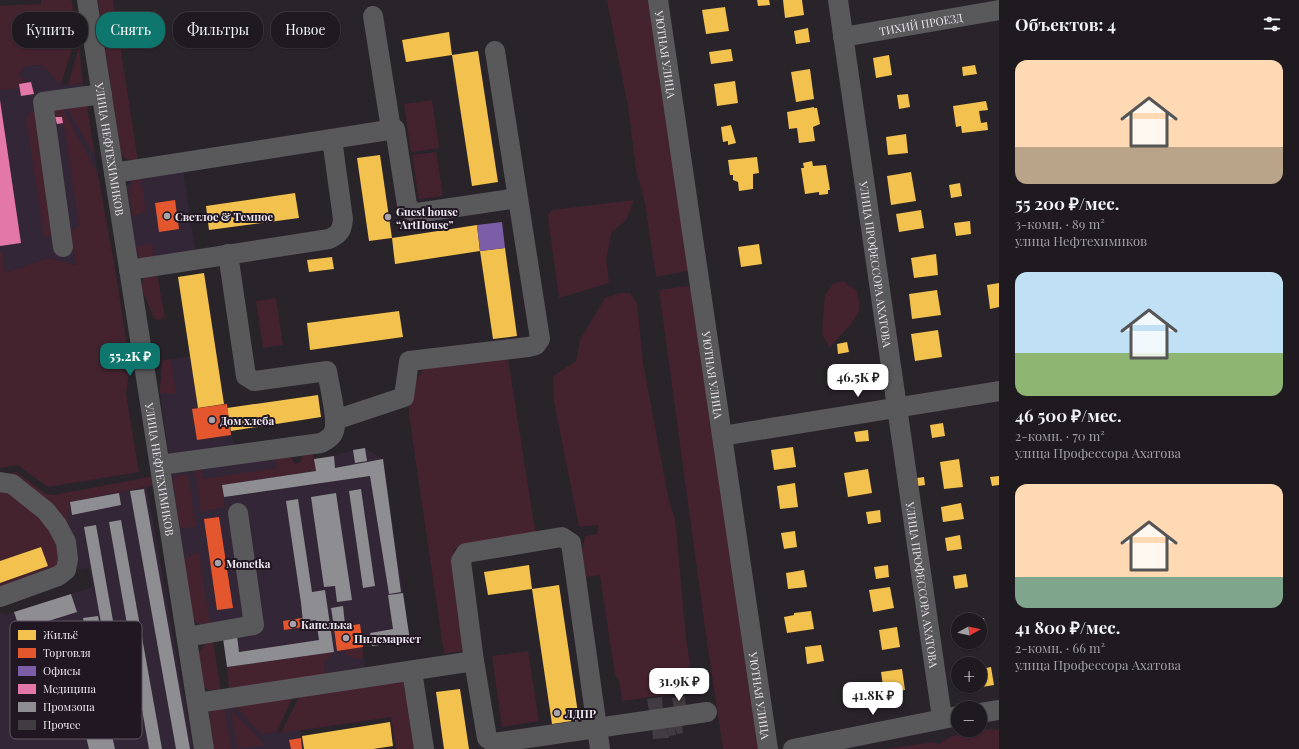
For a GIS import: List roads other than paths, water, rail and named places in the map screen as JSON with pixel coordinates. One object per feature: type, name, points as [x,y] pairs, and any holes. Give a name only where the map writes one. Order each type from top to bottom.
[{"type":"street","name":"УЛИЦА НЕФТЕХИМИКОВ","points":[[87,0],[204,749]]},
{"type":"street","name":"УЮТНАЯ УЛИЦА","points":[[658,0],[768,749]]},
{"type":"street","name":"УЛИЦА ПРОФЕССОРА АХАТОВА","points":[[838,0],[896,408],[950,717]]},
{"type":"street","name":"ТИХИЙ ПРОЕЗД","points":[[843,37],[999,10]]},
{"type":"street","points":[[373,16],[391,129]]},
{"type":"street","points":[[335,420],[404,397],[409,361],[528,347],[536,345],[540,338],[495,51]]},
{"type":"street","points":[[63,247],[43,102],[102,94]]},
{"type":"street","points":[[114,173],[396,129],[407,205],[410,210],[417,212],[517,198]]},
{"type":"street","points":[[129,270],[329,239],[338,235],[342,229],[343,219],[332,139]]},
{"type":"street","points":[[160,465],[321,443],[329,439],[334,430],[335,420],[327,372],[254,381],[246,376],[228,254]]},
{"type":"street","points":[[722,436],[999,391]]},
{"type":"street","points":[[0,482],[12,484],[46,511],[57,525],[66,542],[68,558],[66,570],[58,576],[0,597]]},
{"type":"street","points":[[187,637],[254,625],[238,513]]},
{"type":"street","points":[[600,749],[597,728],[571,543],[562,538],[466,553],[461,561],[474,661],[487,738],[494,743],[597,728],[707,712]]},
{"type":"street","points":[[197,703],[474,661]]},
{"type":"street","points":[[412,671],[424,749]]},
{"type":"street","points":[[987,712],[999,710]]},
{"type":"street","points":[[793,749],[950,717]]},
{"type":"place","name":"Светлое & Темное","points":[[167,216]]},
{"type":"place","name":"Guest house “ArtHouse”","points":[[388,217]]},
{"type":"place","name":"Дом хлеба","points":[[212,420]]},
{"type":"place","name":"Monetka","points":[[218,563]]},
{"type":"place","name":"Капелька","points":[[293,624]]},
{"type":"place","name":"Пилсмаркет","points":[[346,638]]},
{"type":"place","name":"ЛДПР","points":[[557,713]]}]
